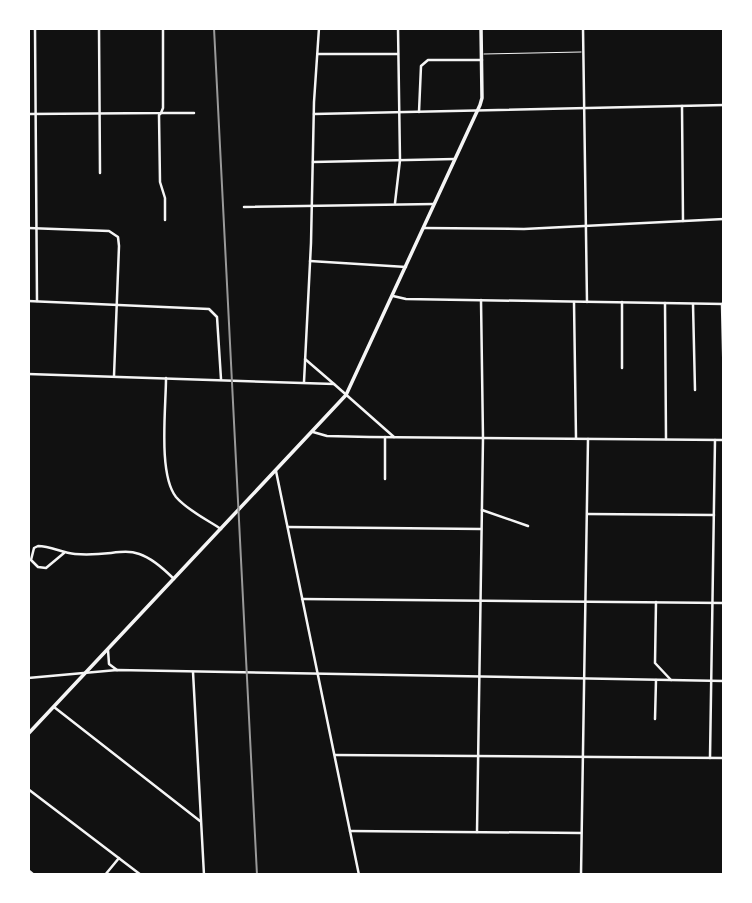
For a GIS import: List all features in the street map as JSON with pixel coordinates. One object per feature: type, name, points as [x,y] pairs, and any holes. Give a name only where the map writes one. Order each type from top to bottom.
[{"type":"main road","points":[[28,734],[346,395],[482,98],[481,28]]},
{"type":"street","points":[[35,28],[37,301]]},
{"type":"street","points":[[99,28],[100,173]]},
{"type":"street","points":[[163,28],[160,182],[165,198],[165,220]]},
{"type":"street","points":[[304,382],[319,28]]},
{"type":"street","points":[[394,204],[400,160],[398,28]]},
{"type":"street","points":[[583,28],[587,302]]},
{"type":"street","points":[[318,54],[398,54]]},
{"type":"street","points":[[419,112],[421,66],[429,60],[482,57]]},
{"type":"street","points":[[314,114],[724,105]]},
{"type":"street","points":[[682,106],[683,220]]},
{"type":"street","points":[[28,114],[194,113]]},
{"type":"street","points":[[313,162],[455,159]]},
{"type":"street","points":[[244,207],[434,204]]},
{"type":"street","points":[[424,228],[524,229],[724,219]]},
{"type":"street","points":[[28,228],[109,231],[116,235],[120,246],[114,376]]},
{"type":"street","points":[[310,261],[406,267]]},
{"type":"street","points":[[393,296],[406,299],[723,304],[724,390]]},
{"type":"street","points":[[477,832],[483,438],[481,300]]},
{"type":"street","points":[[28,301],[209,309],[217,317],[221,380]]},
{"type":"street","points":[[574,302],[576,439]]},
{"type":"street","points":[[622,302],[622,368]]},
{"type":"street","points":[[664,303],[666,439]]},
{"type":"street","points":[[693,304],[695,390]]},
{"type":"street","points":[[305,359],[394,437]]},
{"type":"street","points":[[28,374],[334,384]]},
{"type":"street","points":[[166,378],[166,460],[170,487],[181,502],[221,529]]},
{"type":"street","points":[[313,432],[327,436],[724,440]]},
{"type":"street","points":[[385,479],[386,437]]},
{"type":"street","points":[[581,875],[588,439]]},
{"type":"street","points":[[710,758],[715,440]]},
{"type":"street","points":[[276,471],[359,875]]},
{"type":"street","points":[[482,510],[528,526]]},
{"type":"street","points":[[586,514],[714,515]]},
{"type":"street","points":[[288,527],[481,529]]},
{"type":"street","points":[[64,553],[56,557],[50,566],[42,569],[34,564],[31,556],[34,548],[38,546],[64,553],[124,551],[144,555],[158,563],[175,579]]},
{"type":"street","points":[[302,599],[724,603]]},
{"type":"street","points":[[656,602],[655,663],[671,680]]},
{"type":"street","points":[[108,649],[109,664],[117,670]]},
{"type":"street","points":[[28,678],[117,670],[724,681]]},
{"type":"street","points":[[193,672],[204,875]]},
{"type":"street","points":[[655,719],[656,680]]},
{"type":"street","points":[[53,707],[200,821]]},
{"type":"street","points":[[334,755],[724,758]]},
{"type":"street","points":[[28,789],[141,875]]},
{"type":"street","points":[[350,831],[581,833]]},
{"type":"street","points":[[105,875],[119,858]]},
{"type":"street","points":[[28,870],[34,875]]},
{"type":"lane","points":[[482,57],[583,52]]},
{"type":"railway","points":[[214,28],[257,875]]}]
